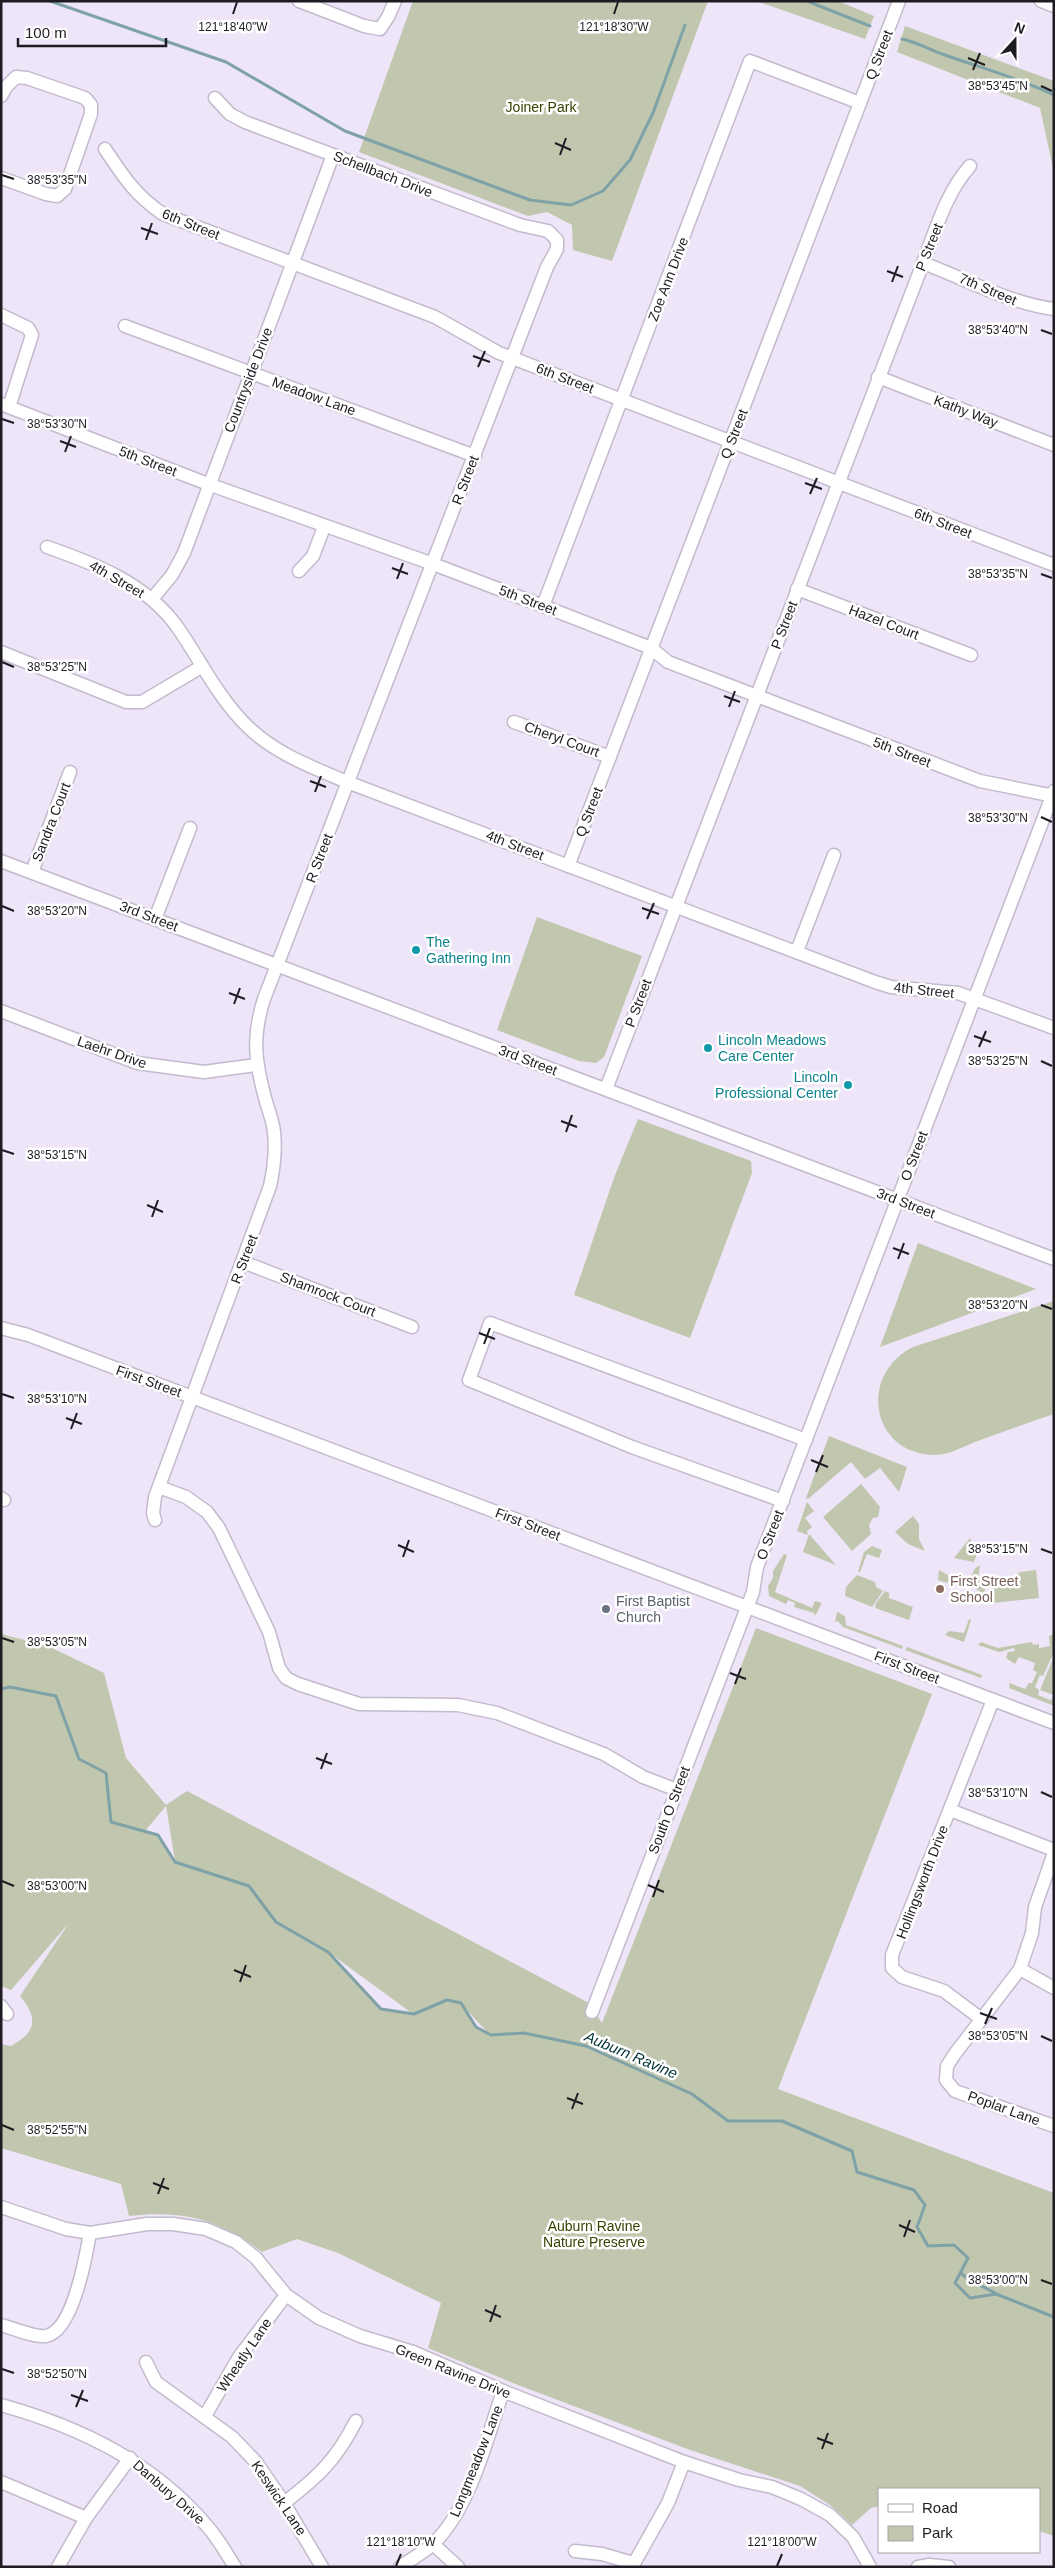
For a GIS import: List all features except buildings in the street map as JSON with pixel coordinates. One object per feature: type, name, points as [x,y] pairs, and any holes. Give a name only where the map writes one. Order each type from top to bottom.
[{"type":"street","points":[[299,1],[364,26],[380,29],[395,1]]},
{"type":"street","name":"Q Street","points":[[568,866],[899,1]]},
{"type":"street","name":"Zoe Ann Drive","points":[[543,606],[750,61],[860,103]]},
{"type":"street","points":[[1,96],[6,87],[16,78],[27,78],[85,98],[91,105],[91,114],[65,189],[57,196],[1,178]]},
{"type":"street","name":"Schellbach Drive","points":[[215,98],[230,114],[245,122],[520,225],[548,231],[557,240]]},
{"type":"street","name":"6th Street","points":[[105,149],[125,180],[141,199],[163,214],[435,317],[498,353],[1054,565]]},
{"type":"street","name":"Countryside Drive","points":[[152,599],[172,575],[184,553],[208,484],[333,155]]},
{"type":"street","name":"P Street","points":[[606,1089],[878,377],[949,197],[958,180],[970,166]]},
{"type":"street","name":"R Street","points":[[155,1520],[153,1506],[159,1487],[265,1204],[275,1159],[274,1130],[256,1064],[258,1019],[277,965],[547,267],[557,249],[557,240]]},
{"type":"street","name":"7th Street","points":[[923,263],[1010,299],[1054,309]]},
{"type":"street","points":[[1,315],[28,328],[32,335],[5,406]]},
{"type":"street","name":"Meadow Lane","points":[[125,326],[475,456]]},
{"type":"street","name":"Kathy Way","points":[[878,377],[1054,445]]},
{"type":"street","name":"5th Street","points":[[5,406],[208,484],[324,527],[433,564],[543,606],[652,648],[668,662],[980,781],[1053,794]]},
{"type":"street","points":[[298,571],[313,556],[324,527]]},
{"type":"street","name":"4th Street","points":[[47,547],[113,573],[152,599],[176,626],[201,667],[231,708],[247,726],[268,744],[291,758],[568,866],[892,987],[945,991],[975,998],[1054,1028]]},
{"type":"street","name":"Hazel Court","points":[[798,589],[972,655]]},
{"type":"street","points":[[1,652],[126,702],[142,702],[201,667]]},
{"type":"street","name":"Cheryl Court","points":[[514,722],[610,757]]},
{"type":"street","name":"Sandra Court","points":[[32,872],[70,772]]},
{"type":"street","name":"O Street","points":[[747,1607],[753,1592],[757,1567],[1053,794]]},
{"type":"street","points":[[155,919],[190,828]]},
{"type":"street","points":[[797,951],[834,855]]},
{"type":"street","name":"3rd Street","points":[[1,861],[898,1199],[1052,1254]]},
{"type":"street","name":"Laehr Drive","points":[[1,1011],[137,1063],[204,1072],[256,1064]]},
{"type":"street","name":"Shamrock Court","points":[[243,1262],[412,1326]]},
{"type":"street","points":[[783,1500],[632,1447],[469,1380],[490,1323],[806,1440]]},
{"type":"street","name":"First Street","points":[[1,1328],[28,1335],[192,1396],[1054,1723]]},
{"type":"street","points":[[159,1487],[186,1497],[207,1512],[219,1528],[269,1632],[279,1668],[286,1678],[298,1684],[359,1704],[458,1705],[499,1714],[604,1754],[643,1777],[677,1790]]},
{"type":"street","name":"South O Street","points":[[592,2012],[747,1607]]},
{"type":"street","name":"Hollingsworth Drive","points":[[980,2018],[944,1991],[902,1977],[892,1968],[892,1955],[993,1700]]},
{"type":"street","points":[[950,1810],[1054,1852]]},
{"type":"street","name":"Poplar Lane","points":[[1054,1852],[1035,1907],[1032,1933],[1020,1969],[980,2018],[947,2066],[946,2080],[955,2091],[1054,2126]]},
{"type":"street","points":[[1020,1969],[1054,1988]]},
{"type":"street","name":"Green Ravine Drive","points":[[1,2208],[66,2229],[90,2232],[147,2224],[174,2224],[206,2229],[236,2242],[256,2258],[286,2295],[328,2322],[360,2336],[413,2352],[504,2391],[684,2462],[739,2480],[772,2487],[801,2499],[830,2516],[852,2537],[870,2567]]},
{"type":"street","points":[[1,2325],[45,2337],[54,2334],[64,2324],[84,2269],[90,2232]]},
{"type":"street","name":"Wheatly Lane","points":[[204,2416],[239,2357],[286,2295]]},
{"type":"street","name":"Keswick Lane","points":[[146,2362],[156,2382],[232,2437],[256,2462],[284,2503],[322,2567]]},
{"type":"street","name":"Longmeadow Lane","points":[[400,2567],[433,2544],[452,2524],[464,2501],[504,2391]]},
{"type":"street","name":"Danbury Drive","points":[[1,2405],[47,2418],[88,2435],[130,2458],[180,2498],[208,2526],[236,2567]]},
{"type":"street","points":[[284,2503],[331,2463],[356,2421]]},
{"type":"street","points":[[58,2567],[86,2518],[130,2458]]},
{"type":"street","points":[[575,2551],[602,2554],[633,2565],[668,2502],[684,2462]]},
{"type":"street","points":[[1,2482],[86,2518]]},
{"type":"street","points":[[433,2544],[458,2567]]},
{"type":"street","points":[[918,2567],[929,2565],[950,2567]]},
{"type":"green space","name":"Joiner Park","points":[[413,1],[708,1],[612,261],[573,250],[572,225],[547,212],[528,216],[359,152]]},
{"type":"green space","points":[[756,1],[838,1],[874,16],[865,39]]},
{"type":"green space","points":[[905,26],[1054,81],[1054,173],[1040,108],[897,52]]},
{"type":"green space","points":[[537,917],[642,956],[604,1057],[596,1063],[579,1061],[497,1030]]},
{"type":"green space","points":[[638,1119],[751,1161],[752,1173],[690,1338],[574,1295],[615,1175]]},
{"type":"green space","points":[[918,1243],[1036,1289],[880,1347]]},
{"type":"green space","points":[[1054,1301],[1054,1414],[943,1454],[931,1455],[910,1450],[895,1440],[884,1426],[879,1410],[879,1392],[884,1375],[896,1359],[913,1347]]},
{"type":"green space","points":[[829,1436],[907,1467],[899,1492],[880,1468],[865,1479],[851,1462],[808,1499],[806,1498]]},
{"type":"green space","points":[[861,1484],[880,1507],[878,1517],[873,1518],[869,1525],[871,1534],[852,1551],[823,1517]]},
{"type":"green space","points":[[807,1502],[814,1511],[805,1518],[812,1527],[807,1531],[808,1535],[797,1531]]},
{"type":"green space","points":[[913,1516],[919,1524],[919,1539],[925,1551],[908,1544],[895,1532]]},
{"type":"green space","points":[[809,1534],[836,1565],[803,1552]]},
{"type":"green space","points":[[970,1538],[977,1553],[974,1562],[954,1558]]},
{"type":"green space","points":[[872,1546],[882,1550],[879,1558],[867,1554],[860,1572],[858,1572],[864,1552]]},
{"type":"green space","points":[[784,1554],[787,1555],[775,1592],[812,1608],[815,1601],[822,1603],[815,1616],[814,1613],[794,1607],[795,1603],[788,1600],[786,1604],[769,1596],[768,1586],[773,1578],[773,1571]]},
{"type":"green space","points":[[980,1565],[978,1579],[984,1585],[985,1591],[983,1593],[975,1588],[972,1580],[973,1572]]},
{"type":"green space","points":[[939,1570],[948,1575],[949,1580],[947,1583],[938,1580]]},
{"type":"green space","points":[[1036,1570],[1039,1598],[993,1603],[990,1585],[994,1580],[1011,1579],[1020,1572]]},
{"type":"green space","points":[[857,1575],[875,1582],[876,1587],[883,1591],[872,1607],[845,1596],[846,1587]]},
{"type":"green space","points":[[885,1591],[889,1593],[889,1598],[913,1607],[909,1620],[875,1608],[876,1603]]},
{"type":"green space","points":[[837,1612],[845,1616],[846,1625],[903,1646],[902,1649],[843,1627],[838,1621],[835,1622]]},
{"type":"green space","points":[[969,1619],[971,1620],[964,1642],[945,1635],[949,1631],[964,1633]]},
{"type":"green space","name":"Auburn Ravine Nature Preserve","points":[[756,1628],[932,1694],[778,2089],[1054,2193],[1054,2536],[1040,2531],[1040,2488],[878,2488],[878,2506],[871,2508],[852,2525],[830,2505],[800,2486],[690,2450],[518,2385],[428,2348],[441,2303],[338,2253],[297,2239],[262,2252],[230,2232],[200,2219],[167,2214],[129,2216],[121,2184],[1,2148],[1,2044],[11,2046],[20,2041],[30,2030],[32,2018],[30,2011],[20,1996],[69,1923],[11,1990],[1,1986],[1,1634],[48,1646],[104,1673],[126,1758],[166,1805],[187,1791],[589,2003],[602,2023]],"holes":[[[166,1806],[175,1861],[158,1835],[145,1831]],[[331,1954],[413,2014],[381,2009]],[[464,2007],[489,2034],[476,2027]]]},
{"type":"green space","points":[[1054,1634],[1054,1652],[1043,1676],[1040,1675],[1035,1687],[1039,1690],[1038,1695],[1050,1700],[1054,1697],[1054,1706],[1009,1688],[1010,1679],[1010,1683],[1025,1689],[1029,1683],[1032,1683],[1037,1672],[1033,1670],[1035,1663],[1019,1657],[1015,1664],[1006,1658],[1008,1652],[1015,1651],[1014,1648],[999,1652],[978,1645],[981,1642],[998,1648],[1032,1642],[1033,1645],[1039,1644],[1039,1648],[1050,1646],[1049,1636]]},
{"type":"green space","points":[[907,1647],[982,1675],[981,1678],[905,1650]]},
{"type":"green space","points":[[1054,1656],[1054,1695],[1040,1690]]},
{"type":"waterway","points":[[50,1],[226,62],[345,131],[530,200],[571,205],[603,191],[630,160],[653,113],[685,25]]},
{"type":"waterway","points":[[807,1],[870,26]]},
{"type":"waterway","points":[[902,39],[1014,78],[1054,95]]},
{"type":"waterway","name":"Auburn Ravine","points":[[1,1689],[10,1687],[56,1696],[79,1759],[106,1773],[111,1822],[158,1835],[175,1862],[249,1886],[276,1922],[328,1952],[381,2009],[414,2014],[447,2000],[461,2003],[476,2027],[491,2035],[524,2033],[586,2046],[692,2094],[728,2121],[782,2121],[852,2151],[857,2172],[914,2190],[925,2205],[917,2227],[928,2246],[954,2245],[968,2258],[955,2283],[970,2298],[996,2294],[1054,2317]]},
{"type":"waterway","points":[[961,2273],[973,2282],[995,2293]]},
{"type":"place","name":"The Gathering Inn","points":[[416,950]]},
{"type":"place","name":"Lincoln Meadows Care Center","points":[[708,1048]]},
{"type":"place","name":"Lincoln Professional Center","points":[[848,1085]]},
{"type":"place","name":"First Street School","points":[[940,1589]]},
{"type":"place","name":"First Baptist Church","points":[[606,1609]]}]
